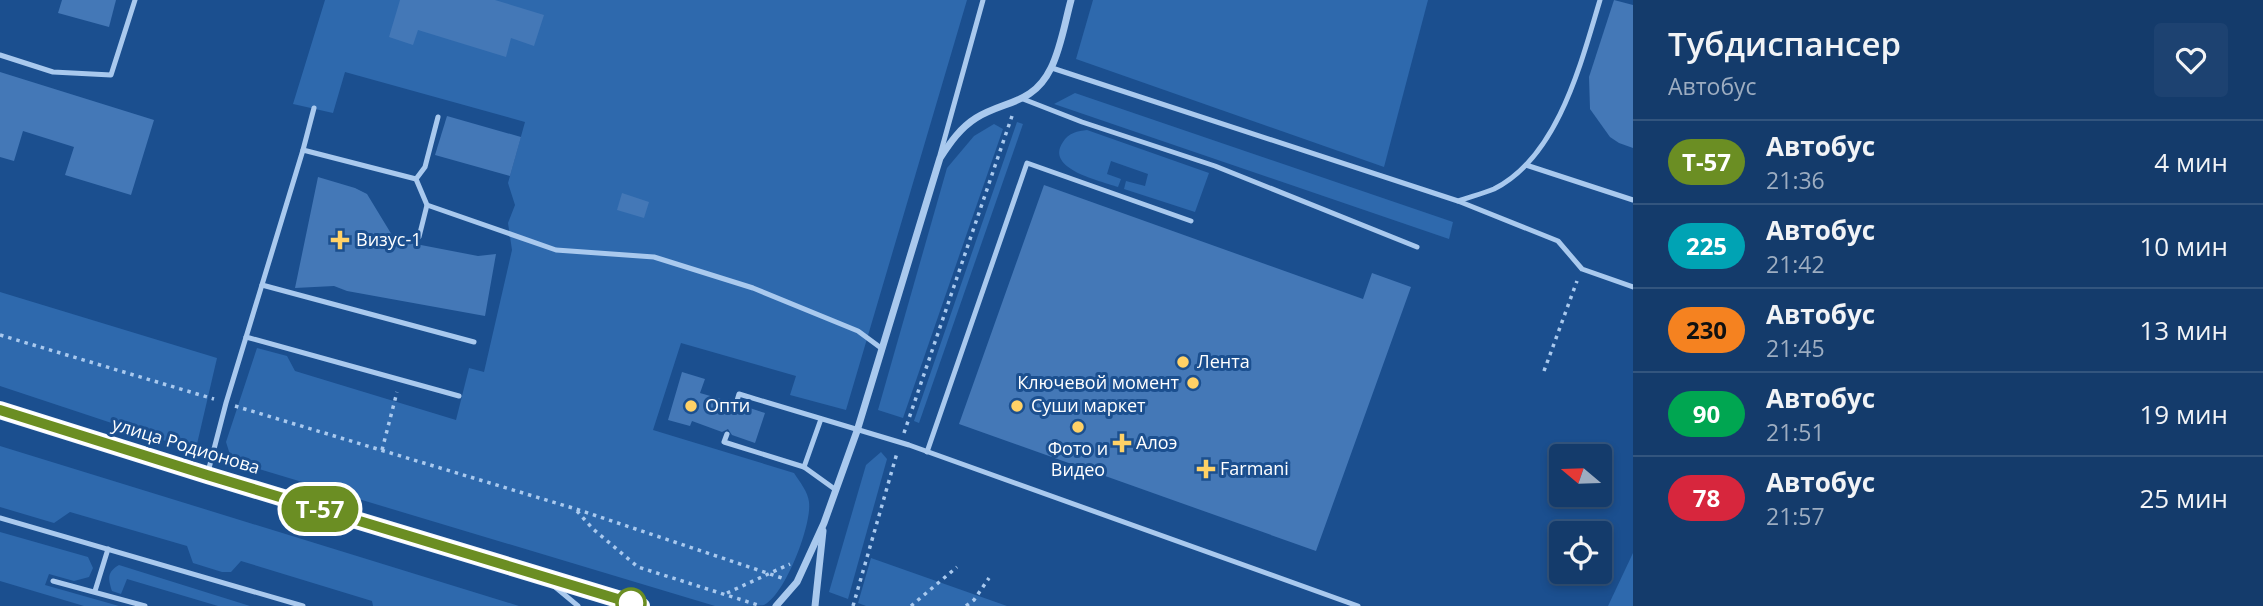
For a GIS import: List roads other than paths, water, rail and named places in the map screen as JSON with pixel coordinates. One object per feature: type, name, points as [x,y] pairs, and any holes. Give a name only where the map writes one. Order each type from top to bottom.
[{"type":"main road","name":"улица Родионова","points":[[0,410],[641,606]]},
{"type":"street","points":[[776,606],[797,582],[824,523],[857,431],[940,158],[956,135],[976,118],[1020,101],[1039,85],[1052,68],[1071,0]]},
{"type":"street","points":[[815,606],[824,523]]},
{"type":"lane","points":[[0,55],[53,72],[111,75],[135,0]]},
{"type":"lane","points":[[940,158],[983,0]]},
{"type":"lane","points":[[1458,201],[1494,189],[1526,165],[1542,148],[1581,64],[1600,0]]},
{"type":"lane","points":[[1052,68],[1458,201],[1558,241],[1582,269],[1633,287]]},
{"type":"lane","points":[[1020,101],[1215,166],[1417,247]]},
{"type":"lane","points":[[207,475],[314,108]]},
{"type":"lane","points":[[416,179],[425,167],[438,117]]},
{"type":"lane","points":[[303,150],[416,179]]},
{"type":"lane","points":[[927,452],[1027,163],[1191,221]]},
{"type":"lane","points":[[1526,165],[1633,200]]},
{"type":"lane","points":[[416,179],[427,205],[419,237]]},
{"type":"lane","points":[[427,205],[556,250],[654,257],[776,298],[858,331],[881,348]]},
{"type":"lane","points":[[262,285],[474,342]]},
{"type":"lane","points":[[246,337],[460,396]]},
{"type":"lane","points":[[736,404],[739,394],[900,443],[1358,606]]},
{"type":"lane","points":[[804,467],[821,419]]},
{"type":"lane","points":[[727,434],[724,442],[804,467],[836,489]]},
{"type":"lane","points":[[0,517],[303,606]]},
{"type":"lane","points":[[94,592],[108,549]]},
{"type":"lane","points":[[544,577],[578,606]]},
{"type":"lane","points":[[53,581],[145,606]]},
{"type":"place","name":"Визус-1","points":[[340,240]]},
{"type":"place","name":"Лента","points":[[1183,362]]},
{"type":"place","name":"Ключевой момент","points":[[1193,383]]},
{"type":"place","name":"Опти","points":[[691,406]]},
{"type":"place","name":"Суши маркет","points":[[1017,406]]},
{"type":"place","name":"Фото и Видео","points":[[1078,427]]},
{"type":"place","name":"Алоэ","points":[[1122,443]]},
{"type":"place","name":"Farmani","points":[[1206,469]]}]
